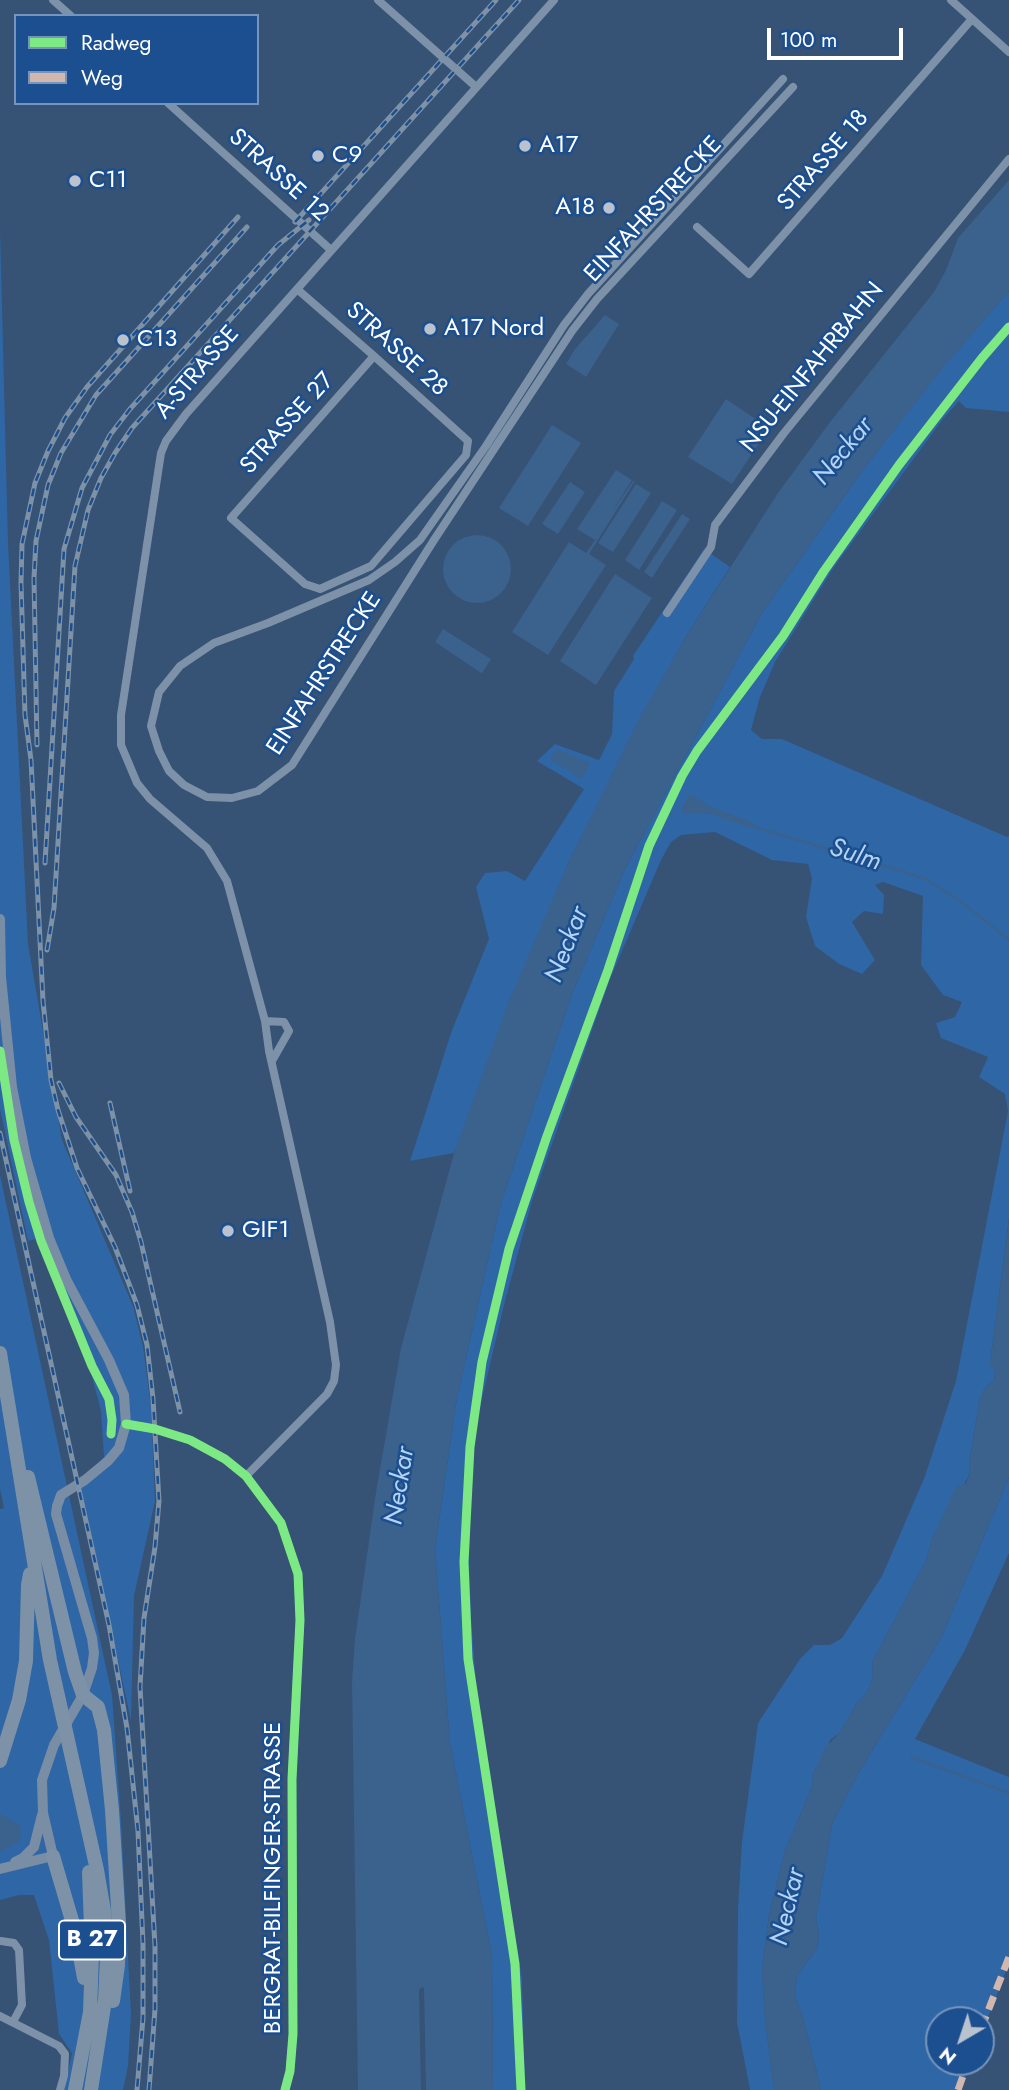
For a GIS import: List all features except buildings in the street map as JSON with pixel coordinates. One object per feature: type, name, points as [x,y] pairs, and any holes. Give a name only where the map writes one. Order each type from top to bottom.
[{"type":"highway","name":"B 27","points":[[0,1353],[33,1563],[104,1911],[107,1958],[105,2000],[91,2090]]},
{"type":"highway","points":[[10,1421],[26,1466],[75,1672],[83,1695],[98,1707],[104,1730],[114,1837],[119,1924],[118,1965],[104,2065],[91,2090]]},
{"type":"highway","points":[[0,1761],[16,1710],[26,1661],[28,1586],[33,1563]]},
{"type":"highway","name":"B 27","points":[[75,2090],[90,2012],[90,1843]]},
{"type":"highway","points":[[53,1856],[81,1955],[85,1983],[84,2036]]},
{"type":"main road","points":[[0,919],[1,977],[12,1087],[26,1158],[48,1238],[124,1395],[126,1424],[118,1448],[108,1461],[61,1495],[57,1506],[92,1638],[92,1668],[83,1695],[54,1745],[42,1780],[43,1813],[53,1856],[0,1868]]},
{"type":"main road","points":[[0,1868],[23,1858],[34,1847],[43,1813]]},
{"type":"street","points":[[53,0],[69,14]]},
{"type":"street","points":[[378,0],[475,86]]},
{"type":"street","name":"A-STRASSE","points":[[246,1476],[327,1394],[334,1381],[336,1365],[330,1322],[265,1021],[226,881],[207,848],[150,799],[137,783],[121,745],[121,715],[161,453],[166,441],[186,414],[554,0]]},
{"type":"street","points":[[951,0],[1009,52]]},
{"type":"street","name":"STRASSE 18","points":[[697,227],[749,274],[972,19]]},
{"type":"street","name":"EINFAHRSTRECKE","points":[[783,79],[588,294],[564,325],[466,476],[420,540],[369,580],[214,643],[180,666],[159,692],[151,726],[169,771],[184,785],[207,797],[232,798],[258,791],[292,765],[434,540],[572,331],[597,299],[793,87]]},
{"type":"street","name":"STRASSE 12","points":[[170,105],[331,250]]},
{"type":"street","name":"NSU-EINFAHRBAHN","points":[[667,613],[711,547],[715,525],[783,432],[1009,159]]},
{"type":"street","name":"STRASSE 28","points":[[297,289],[468,441],[466,455],[371,566],[320,589]]},
{"type":"street","name":"STRASSE 27","points":[[320,589],[305,584],[231,518],[374,356]]},
{"type":"street","points":[[265,1021],[284,1022],[289,1031],[272,1061]]},
{"type":"street","name":"BERGRAT-BILFINGER-STRASSE","points":[[126,1424],[155,1429],[190,1440],[225,1460],[246,1476],[281,1523],[298,1574],[300,1607],[292,1779],[293,2034],[290,2071],[285,2090]]},
{"type":"street","points":[[1,1941],[14,1942],[19,1951],[22,2005],[13,2022]]},
{"type":"street","points":[[0,2016],[59,2046],[65,2054],[60,2090]]},
{"type":"shaded area","points":[[0,228],[8,542],[28,944],[62,1140],[133,1306],[143,1346],[151,1407],[155,1501],[134,1596],[131,1721],[80,1482],[104,1457],[101,1411],[88,1362],[36,1239],[28,1241],[0,1109]]},
{"type":"shaded area","points":[[1009,291],[1009,412],[966,408],[959,401],[943,419],[834,567],[775,662],[760,697],[751,730],[762,739],[782,739],[1009,836],[1009,1218],[991,1356],[995,1371],[994,1381],[980,1397],[969,1464],[970,1474],[932,1539],[926,1561],[872,1662],[873,1677],[868,1691],[857,1703],[839,1734],[831,1739],[813,1774],[812,1787],[785,1851],[769,1915],[762,1970],[774,2090],[750,2090],[737,2022],[738,1908],[742,1842],[758,1723],[800,1659],[814,1645],[830,1645],[842,1638],[882,1576],[925,1476],[956,1381],[1008,1111],[1005,1094],[979,1077],[988,1057],[941,1038],[936,1023],[955,1017],[962,1002],[943,995],[921,965],[923,896],[883,882],[875,885],[884,895],[883,914],[864,911],[852,922],[875,960],[862,974],[839,964],[815,946],[806,917],[812,878],[808,864],[772,860],[715,832],[681,835],[671,842],[661,860],[610,979],[532,1201],[477,1420],[471,1477],[471,1617],[476,1683],[522,1979],[525,2090],[493,2090],[492,1955],[450,1743],[435,1549],[457,1397],[501,1203],[572,994],[624,871],[762,613],[862,471],[942,368]]},
{"type":"shaded area","points":[[704,549],[730,567],[685,638],[569,861],[454,1153],[410,1161],[452,1030],[489,939],[476,887],[485,873],[507,871],[525,881],[584,789],[537,761],[555,744],[599,760],[612,734],[614,691],[634,659],[633,656]]},
{"type":"shaded area","points":[[0,1175],[112,1695],[131,2014],[128,2066],[123,2090],[64,2090],[72,2053],[59,2034],[49,1940],[34,1895],[19,1895],[0,1900],[0,1509],[4,1508],[0,1489]]},
{"type":"shaded area","points":[[1009,1477],[1009,1553],[965,1650],[915,1739],[1009,1777],[1009,1963],[992,2006],[925,2006],[925,2076],[966,2076],[960,2090],[821,2090],[803,2017],[795,1996],[797,1975],[817,1949],[819,1936],[816,1918],[832,1824],[858,1774],[942,1636]]},
{"type":"water","name":"Neckar","points":[[1009,180],[1009,291],[942,369],[862,471],[762,613],[624,871],[572,994],[501,1203],[457,1397],[435,1549],[450,1743],[492,1955],[493,2090],[426,2090],[422,1987],[419,1990],[421,2090],[358,2090],[352,1681],[355,1639],[376,1492],[401,1348],[454,1153],[509,1001],[569,861],[640,717],[685,638],[778,493],[830,422],[934,292],[958,238]]},
{"type":"water","points":[[605,315],[619,324],[586,377],[566,364],[575,349]]},
{"type":"water","points":[[726,399],[769,428],[732,484],[688,457]]},
{"type":"water","points":[[552,425],[581,443],[528,526],[499,508]]},
{"type":"water","points":[[616,470],[632,480],[613,510],[635,481],[589,554],[606,565],[548,655],[512,632],[569,542],[586,553],[595,540],[577,529]]},
{"type":"water","points":[[570,482],[585,492],[558,534],[542,524]]},
{"type":"water","points":[[636,484],[651,493],[613,552],[598,543]]},
{"type":"water","points":[[662,501],[677,510],[639,570],[625,560]]},
{"type":"water","points":[[682,514],[690,519],[652,578],[644,572]]},
{"type":"water","points":[[470,535],[484,535],[496,540],[506,550],[511,569],[506,588],[496,598],[484,603],[470,603],[458,598],[448,588],[443,576],[443,562],[448,550],[458,540]]},
{"type":"water","points":[[615,574],[652,598],[596,685],[560,661]]},
{"type":"water","points":[[443,629],[491,659],[483,672],[435,642]]},
{"type":"water","points":[[557,749],[590,763],[582,779],[550,759]]},
{"type":"water","points":[[690,794],[711,807],[751,822],[762,830],[712,814],[684,813],[681,809]]},
{"type":"water","name":"Neckar","points":[[1009,1218],[1009,1477],[942,1636],[858,1774],[832,1824],[816,1918],[819,1936],[817,1949],[797,1975],[795,1996],[803,2017],[821,2090],[774,2090],[762,1970],[769,1915],[785,1851],[826,1746],[839,1734],[857,1703],[868,1691],[873,1677],[872,1662],[926,1561],[932,1539],[956,1487],[966,1483],[970,1474],[969,1464],[980,1397],[994,1381],[995,1371],[990,1365]]},
{"type":"water","points":[[0,1814],[19,1825],[21,1834],[19,1841],[0,1852]]},
{"type":"waterway","name":"Sulm","points":[[761,829],[924,878],[963,903],[1009,940]]},
{"type":"waterway","points":[[911,1757],[1009,1793]]},
{"type":"railway","points":[[295,222],[496,0]]},
{"type":"railway","points":[[47,950],[54,908],[75,566],[88,510],[101,478],[132,428],[519,0]]},
{"type":"railway","points":[[149,2090],[155,2009],[155,1946],[140,1687],[144,1618],[159,1501],[153,1399],[147,1345],[137,1305],[115,1247],[77,1168],[51,1080],[43,1001],[31,760],[25,715],[22,544],[35,483],[65,418],[87,387],[238,217]]},
{"type":"railway","points":[[45,863],[64,549],[82,488],[110,435],[130,409],[278,245],[309,220]]},
{"type":"railway","points":[[37,745],[34,578],[36,541],[48,485],[61,453],[96,395],[247,227]]},
{"type":"railway","points":[[59,1083],[76,1117],[116,1175],[132,1212],[180,1412]]},
{"type":"railway","points":[[110,1103],[130,1191]]},
{"type":"railway","points":[[0,1133],[109,1625],[127,1728],[138,1831],[143,1944],[143,2018],[137,2090]]},
{"type":"marked path","points":[[990,2006],[1009,1957]]},
{"type":"marked path","points":[[958,2090],[963,2076]]},
{"type":"cycle path","points":[[521,2090],[515,1964],[468,1659],[464,1562],[470,1447],[482,1362],[509,1249],[649,846],[682,776],[697,751],[783,636],[824,571],[899,465],[1009,327]]},
{"type":"cycle path","points":[[0,1051],[14,1140],[29,1202],[41,1241],[92,1366],[109,1399],[111,1434]]},
{"type":"cycle path","points":[[126,1424],[155,1429],[190,1440],[225,1459],[246,1476],[281,1523],[298,1574],[300,1620],[292,1779],[293,2034],[290,2071],[285,2090]]},
{"type":"place","name":"A17","points":[[525,146]]},
{"type":"place","name":"C9","points":[[318,156]]},
{"type":"place","name":"C11","points":[[75,181]]},
{"type":"place","name":"A18","points":[[609,208]]},
{"type":"place","name":"A17 Nord","points":[[430,329]]},
{"type":"place","name":"C13","points":[[123,340]]},
{"type":"place","name":"GIF1","points":[[228,1231]]}]
